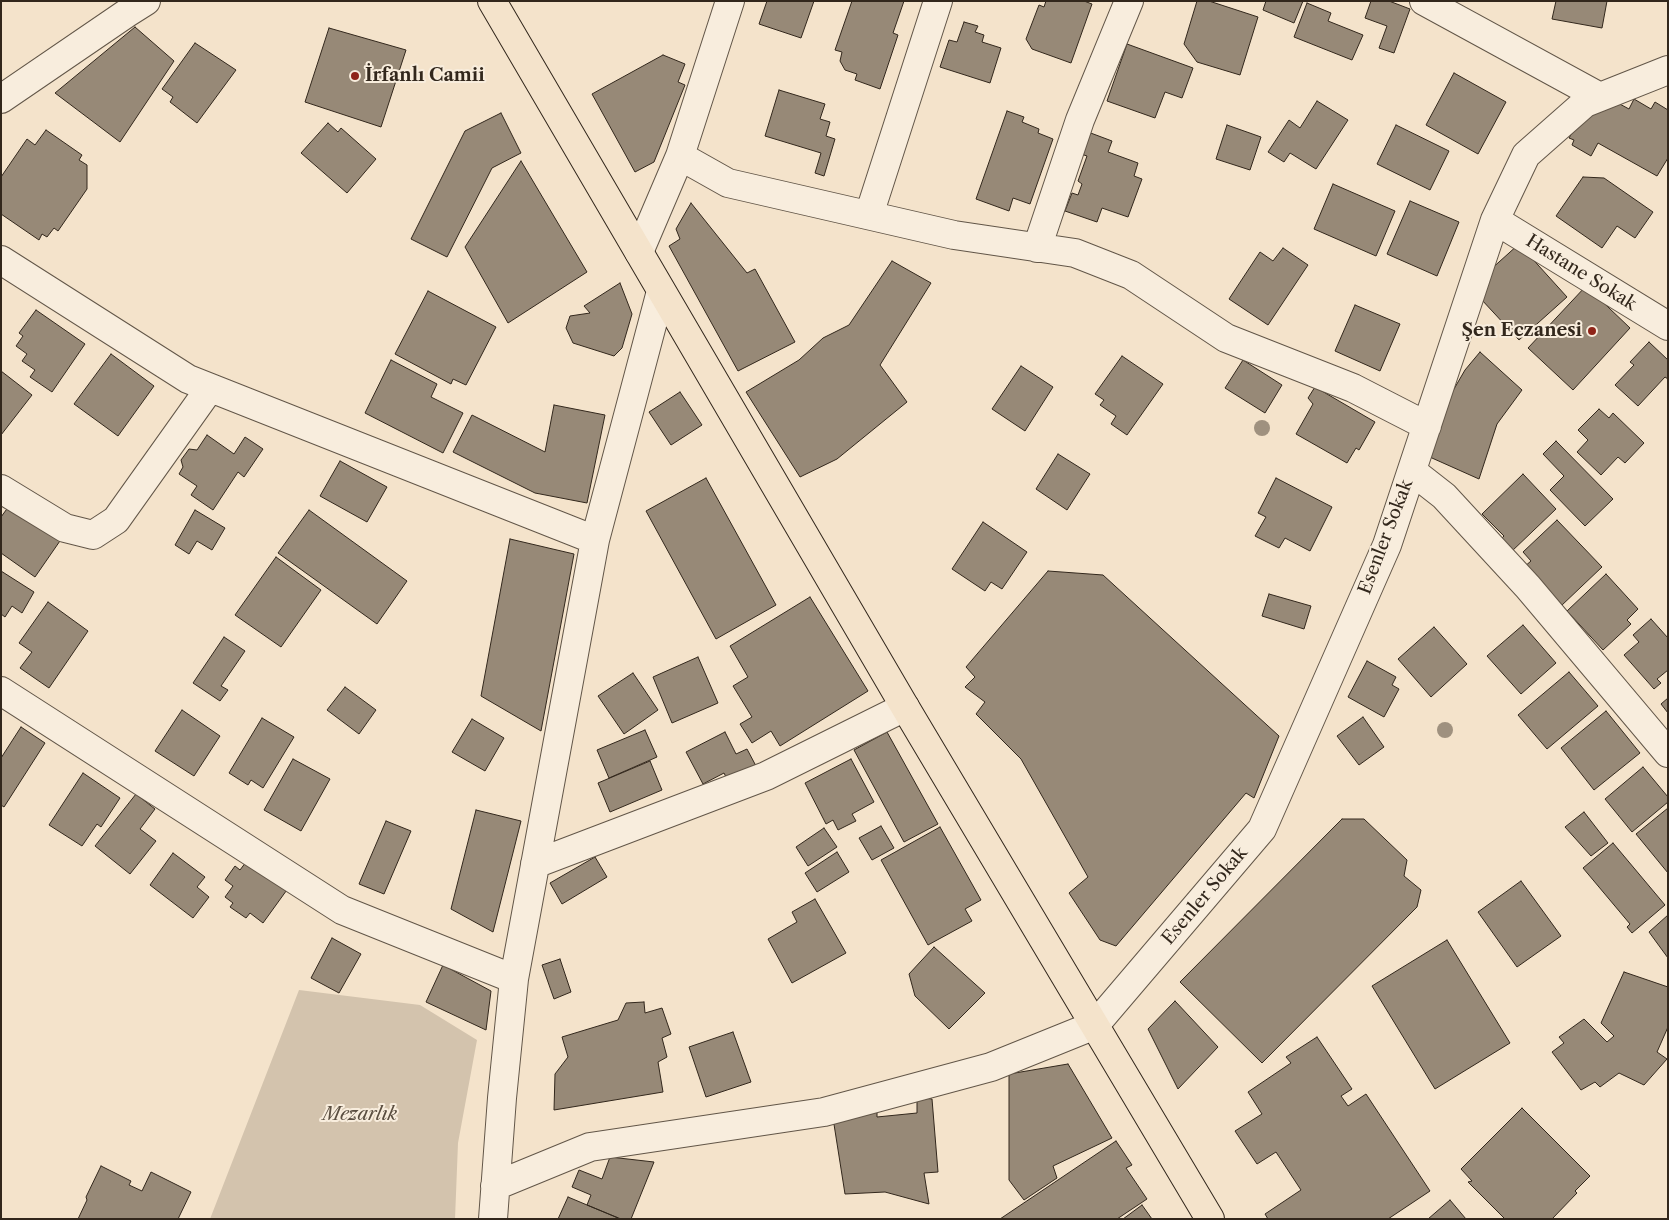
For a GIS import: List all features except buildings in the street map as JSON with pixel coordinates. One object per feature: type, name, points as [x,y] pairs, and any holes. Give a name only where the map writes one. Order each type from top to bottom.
[{"type":"main road","points":[[492,1],[905,707],[1210,1219]]},
{"type":"street","points":[[1,99],[146,1]]},
{"type":"street","points":[[639,252],[680,156],[730,1]]},
{"type":"street","points":[[869,215],[938,1]]},
{"type":"street","points":[[1036,248],[1080,120],[1129,1]]},
{"type":"street","points":[[1424,1],[1600,97]]},
{"type":"street","name":"Esenler Sokak","points":[[1095,1026],[1262,829],[1386,545],[1496,220],[1526,155],[1585,103],[1668,70]]},
{"type":"street","points":[[680,156],[728,183],[954,235],[1074,253],[1130,275],[1226,338],[1353,388],[1427,426]]},
{"type":"street","name":"Hastane Sokak","points":[[1496,220],[1668,326]]},
{"type":"street","points":[[1,260],[188,379],[595,540]]},
{"type":"street","points":[[493,1219],[514,979],[595,540],[661,291]]},
{"type":"street","points":[[1,489],[65,528],[94,535],[116,520],[210,388]]},
{"type":"street","points":[[1412,470],[1444,496],[1528,587],[1668,753]]},
{"type":"street","points":[[1,691],[342,910],[514,979]]},
{"type":"street","points":[[535,864],[766,776],[905,707]]},
{"type":"street","points":[[495,1186],[590,1147],[833,1110],[991,1067],[1095,1026]]},
{"type":"green space","name":"Mezarlık","points":[[299,990],[420,1005],[477,1040],[458,1143],[455,1219],[210,1219]]},
{"type":"place","name":"İrfanlı Camii","points":[[355,76]]},
{"type":"place","name":"Şen Eczanesi","points":[[1592,331]]}]
